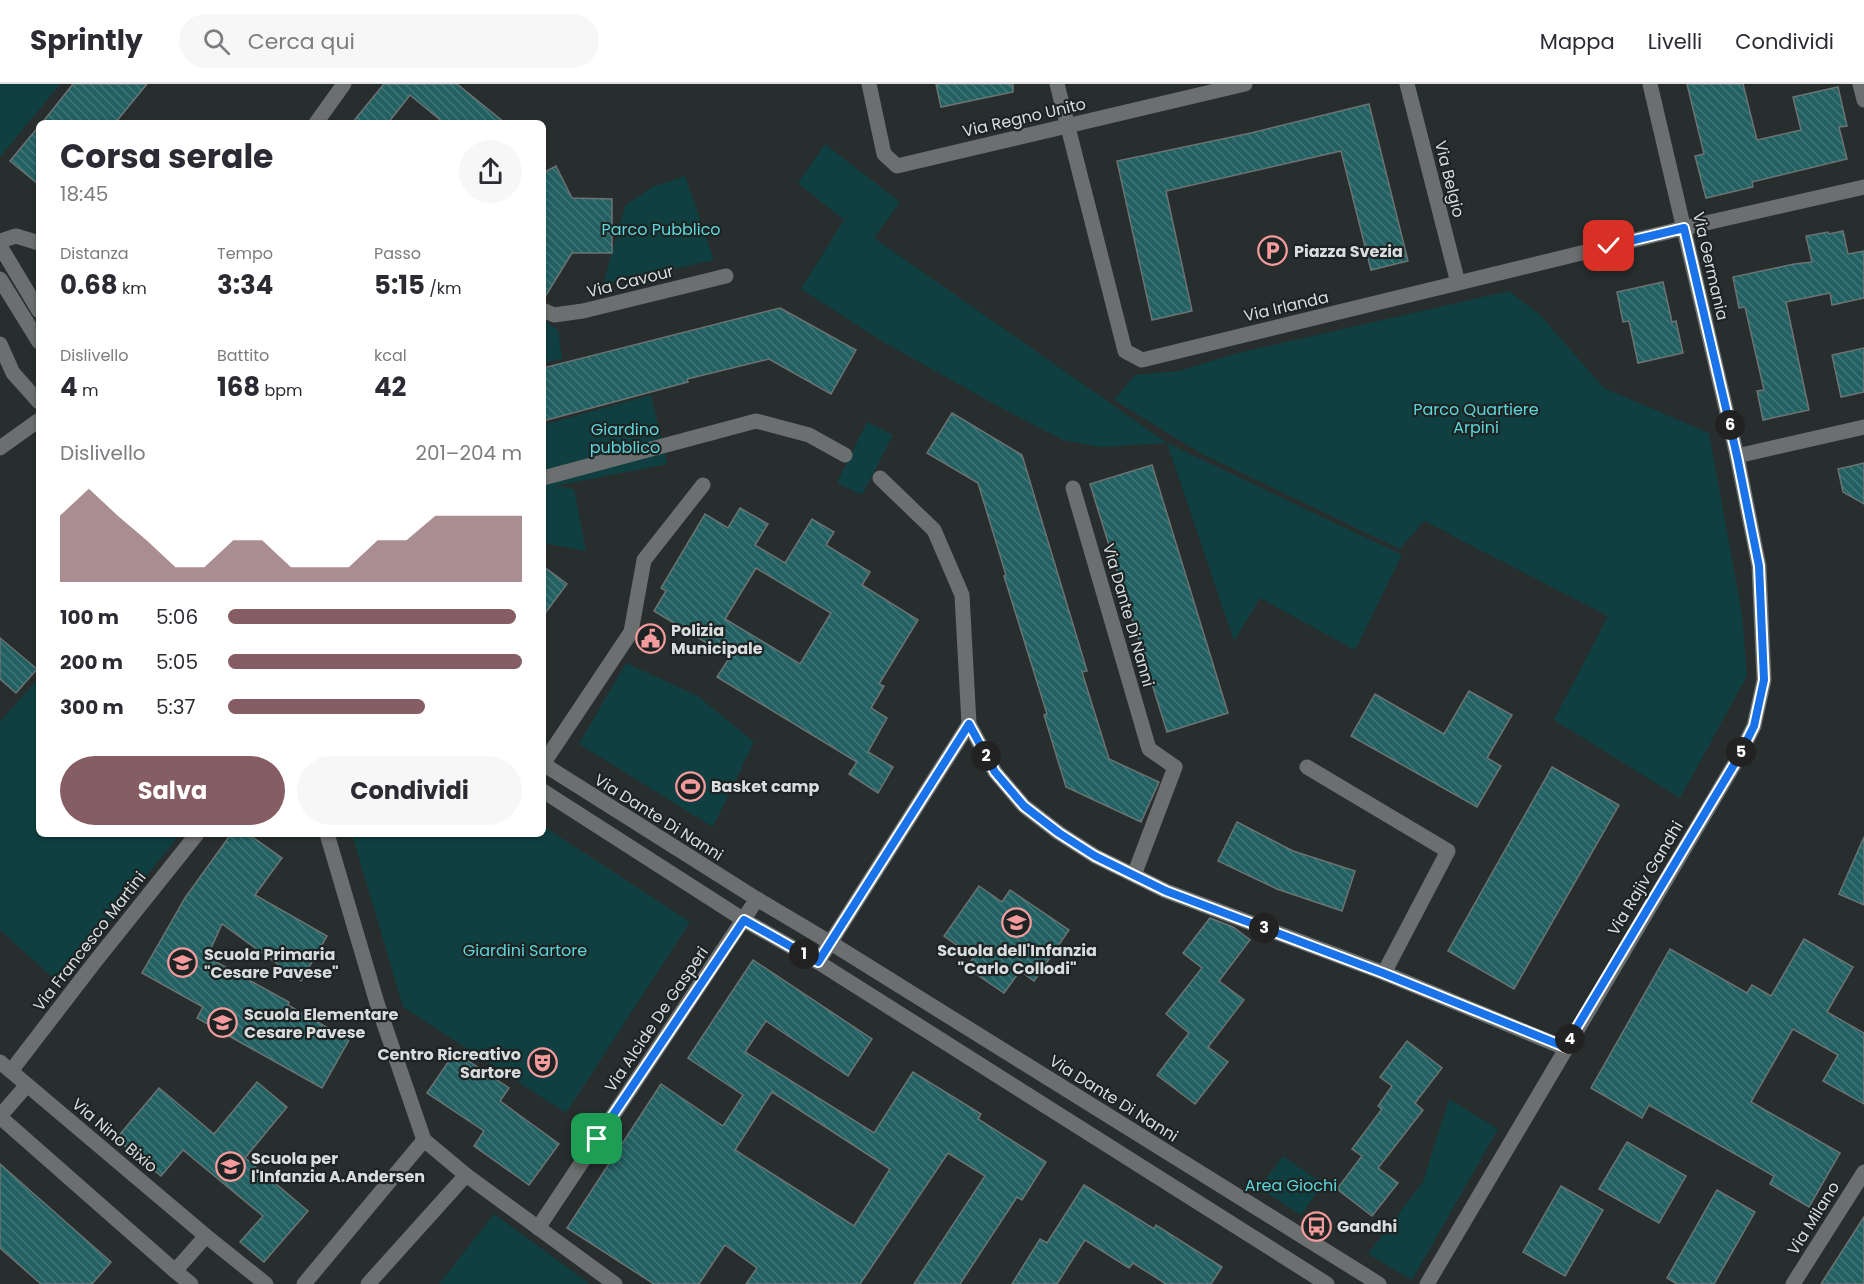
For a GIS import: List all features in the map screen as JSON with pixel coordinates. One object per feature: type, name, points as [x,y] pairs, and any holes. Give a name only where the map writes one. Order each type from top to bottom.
[{"type":"street","points":[[318,120],[344,84]]},
{"type":"street","name":"Via Regno Unito","points":[[868,84],[884,154],[897,166],[1245,84]]},
{"type":"street","name":"Via Irlanda","points":[[1057,84],[1125,351],[1142,360],[1684,228],[1864,187]]},
{"type":"street","name":"Via Belgio","points":[[1407,84],[1458,283]]},
{"type":"street","name":"Via Germania","points":[[1650,84],[1737,456]]},
{"type":"street","points":[[1860,84],[1864,100]]},
{"type":"street","points":[[0,241],[16,236],[36,242]]},
{"type":"street","points":[[0,246],[36,306]]},
{"type":"street","name":"Via Cavour","points":[[546,311],[554,315],[583,311],[726,276]]},
{"type":"street","points":[[0,279],[36,337]]},
{"type":"street","points":[[0,344],[13,373],[36,399]]},
{"type":"street","points":[[546,477],[756,421],[809,435],[845,455]]},
{"type":"street","points":[[0,448],[36,422]]},
{"type":"street","points":[[1737,456],[1864,427]]},
{"type":"street","name":"Via Rajiv Gandhi","points":[[1427,1284],[1565,1047],[1738,758],[1754,726],[1764,680],[1759,566],[1737,456]]},
{"type":"street","points":[[880,478],[934,531],[962,595],[969,724],[995,772],[1024,806],[1059,833],[1095,856],[1166,891],[1383,973],[1565,1047]]},
{"type":"street","points":[[546,760],[631,632],[644,560],[703,485]]},
{"type":"street","name":"Via Dante Di Nanni","points":[[1073,488],[1149,749],[1175,767],[1134,874]]},
{"type":"street","points":[[818,962],[969,724]]},
{"type":"street","name":"Via Dante Di Nanni","points":[[546,766],[1379,1284]]},
{"type":"street","points":[[1307,767],[1448,851],[1383,973]]},
{"type":"street","points":[[546,793],[744,920],[818,962],[1327,1284]]},
{"type":"street","name":"Via Francesco Martini","points":[[4,1068],[94,963],[195,837]]},
{"type":"street","points":[[328,837],[377,1003],[424,1140],[466,1175],[615,1284]]},
{"type":"street","points":[[744,920],[757,899]]},
{"type":"street","name":"Via Alcide De Gasperi","points":[[538,1228],[744,920]]},
{"type":"street","name":"Via Nino Bixio","points":[[4,1068],[27,1084],[266,1284]]},
{"type":"street","points":[[27,1084],[0,1117],[191,1284]]},
{"type":"street","points":[[304,1284],[424,1140]]},
{"type":"street","name":"Via Milano","points":[[1793,1284],[1864,1172]]},
{"type":"street","points":[[368,1284],[466,1175]]},
{"type":"street","points":[[174,1270],[206,1236]]},
{"type":"green space","points":[[0,84],[60,84],[0,157]]},
{"type":"green space","points":[[825,144],[900,202],[874,238],[1167,443],[1100,447],[1063,440],[880,340],[801,289],[844,220],[798,183]]},
{"type":"green space","name":"Parco Pubblico","points":[[685,176],[714,260],[603,285],[625,206],[652,187]]},
{"type":"green space","name":"Parco Quartiere Arpini","points":[[1509,291],[1540,315],[1604,388],[1709,433],[1742,614],[1747,676],[1680,798],[1554,720],[1608,616],[1451,537],[1451,534],[1424,521],[1400,549],[1202,454],[1114,400],[1135,375],[1179,371],[1234,354]]},
{"type":"green space","points":[[546,322],[558,330],[562,359],[546,362]]},
{"type":"green space","name":"Giardino pubblico","points":[[651,395],[667,464],[555,486],[574,489],[586,551],[546,544],[546,424]]},
{"type":"green space","points":[[867,422],[893,435],[862,495],[837,483]]},
{"type":"green space","points":[[1167,443],[1402,555],[1355,650],[1260,598],[1234,641]]},
{"type":"green space","name":"Basket camp","points":[[626,663],[698,696],[754,742],[713,827],[579,744]]},
{"type":"green space","points":[[36,681],[36,837],[178,837],[60,984],[0,930],[0,722]]},
{"type":"green space","name":"Giardini Sartore","points":[[546,828],[690,922],[566,1113],[403,1007],[353,837],[546,837]]},
{"type":"green space","points":[[1449,1099],[1498,1129],[1412,1280],[1368,1254],[1423,1182]]},
{"type":"green space","name":"Area Giochi","points":[[1283,1156],[1323,1184],[1301,1215],[1259,1188]]},
{"type":"green space","points":[[494,1214],[590,1284],[439,1284]]},
{"type":"building","points":[[73,84],[147,84],[117,120],[44,120]]},
{"type":"building","points":[[384,84],[457,84],[501,120],[440,120],[410,95],[390,120],[354,120]]},
{"type":"building","points":[[936,84],[1013,84],[1013,92],[941,107]]},
{"type":"building","points":[[1687,84],[1743,84],[1757,140],[1801,130],[1793,97],[1838,87],[1847,126],[1839,127],[1847,159],[1752,182],[1753,187],[1706,198],[1695,156],[1704,154]]},
{"type":"building","points":[[1369,104],[1408,261],[1371,270],[1341,151],[1166,191],[1192,311],[1152,320],[1117,161],[1251,133]]},
{"type":"building","points":[[36,130],[36,183],[10,161]]},
{"type":"building","points":[[556,166],[572,198],[612,199],[612,253],[572,253],[546,295],[546,171]]},
{"type":"building","points":[[1843,231],[1848,254],[1864,251],[1864,298],[1832,305],[1830,293],[1786,302],[1809,410],[1763,420],[1757,391],[1764,390],[1745,307],[1739,308],[1733,277],[1812,262],[1806,236]]},
{"type":"building","points":[[1663,282],[1672,322],[1676,321],[1683,353],[1638,363],[1629,321],[1623,322],[1617,292]]},
{"type":"building","points":[[780,308],[856,350],[831,394],[769,359],[687,379],[688,382],[546,420],[546,367]]},
{"type":"building","points":[[1864,348],[1864,392],[1841,397],[1832,355]]},
{"type":"building","points":[[952,413],[1022,455],[1087,671],[1082,672],[1109,759],[1159,782],[1141,822],[1066,787],[1044,715],[1047,714],[978,483],[927,453]]},
{"type":"building","points":[[1864,463],[1864,504],[1843,492],[1838,469]]},
{"type":"building","points":[[1152,465],[1228,713],[1167,732],[1090,484]]},
{"type":"building","points":[[740,508],[768,524],[755,545],[785,563],[812,519],[834,532],[826,545],[870,572],[862,585],[918,620],[879,684],[884,686],[871,708],[887,718],[868,752],[893,767],[878,793],[849,774],[857,762],[717,677],[730,657],[654,611],[666,591],[661,588],[705,514],[728,528]],"holes":[[[756,568],[831,613],[800,664],[725,619]]]},
{"type":"building","points":[[546,568],[567,584],[546,612]]},
{"type":"building","points":[[0,638],[36,670],[16,693],[0,679]]},
{"type":"building","points":[[1469,691],[1512,715],[1487,758],[1501,766],[1477,807],[1351,736],[1375,694],[1444,734]]},
{"type":"building","points":[[1552,767],[1619,805],[1514,989],[1448,951]]},
{"type":"building","points":[[1237,822],[1293,851],[1355,871],[1342,911],[1277,889],[1218,861]]},
{"type":"building","name":"Scuola Primaria \"Cesare Pavese\"","points":[[229,837],[252,837],[282,858],[255,895],[327,936],[301,981],[222,924],[207,957],[289,1002],[288,1005],[349,1040],[322,1088],[197,1018],[203,1007],[142,973],[185,898]]},
{"type":"building","points":[[1864,837],[1864,905],[1839,894]]},
{"type":"building","points":[[979,886],[1002,902],[1010,890],[1069,930],[1034,981],[1020,971],[1004,993],[966,967],[974,957],[944,936]]},
{"type":"building","points":[[1210,918],[1233,927],[1250,940],[1219,981],[1244,1000],[1208,1047],[1228,1062],[1195,1104],[1157,1075],[1189,1033],[1166,1014],[1202,968],[1183,953]]},
{"type":"building","points":[[1804,939],[1853,967],[1827,1012],[1864,1033],[1864,1104],[1823,1081],[1838,1055],[1793,1029],[1751,1102],[1840,1153],[1809,1207],[1770,1184],[1774,1176],[1649,1105],[1642,1118],[1591,1088],[1670,949],[1747,993],[1752,985],[1771,996]]},
{"type":"building","points":[[753,960],[872,1039],[848,1076],[766,1021],[745,1052],[874,1133],[913,1072],[981,1114],[978,1119],[1046,1162],[1022,1200],[1017,1197],[960,1284],[914,1284],[985,1176],[948,1153],[860,1284],[746,1284],[757,1268],[725,1245],[699,1284],[654,1284],[567,1228],[661,1084],[723,1126],[743,1095],[688,1058]],"holes":[[[772,1092],[890,1169],[854,1226],[735,1150]]]},
{"type":"building","points":[[1407,1041],[1442,1068],[1415,1103],[1423,1110],[1378,1168],[1398,1183],[1372,1216],[1337,1189],[1362,1156],[1352,1149],[1382,1109],[1378,1106],[1392,1086],[1380,1077]]},
{"type":"building","points":[[455,1052],[509,1088],[500,1101],[559,1144],[529,1185],[474,1146],[484,1131],[427,1093]]},
{"type":"building","name":"Scuola per l'Infanzia A.Andersen","points":[[257,1082],[287,1107],[245,1158],[308,1211],[264,1262],[240,1242],[263,1216],[183,1150],[161,1176],[116,1139],[159,1088],[214,1134]]},
{"type":"building","points":[[1627,1142],[1686,1176],[1659,1223],[1599,1189]]},
{"type":"building","points":[[0,1164],[111,1262],[92,1284],[41,1284],[0,1248]]},
{"type":"building","points":[[1084,1185],[1154,1229],[1156,1225],[1222,1267],[1211,1284],[1166,1284],[1133,1263],[1129,1268],[1085,1240],[1057,1284],[1012,1284],[1040,1239],[1047,1243]]},
{"type":"building","points":[[1561,1186],[1603,1210],[1565,1276],[1523,1252]]},
{"type":"building","points":[[1717,1190],[1755,1212],[1714,1284],[1677,1284],[1667,1278]]},
{"type":"building","points":[[1864,1217],[1864,1284],[1821,1284]]},
{"type":"place","name":"Piazza Svezia","points":[[1273,251]]},
{"type":"place","name":"Polizia Municipale","points":[[650,639]]},
{"type":"place","name":"Basket camp","points":[[690,786]]},
{"type":"place","name":"Scuola dell'Infanzia \"Carlo Collodi\"","points":[[1017,922]]},
{"type":"place","name":"Scuola Primaria \"Cesare Pavese\"","points":[[183,963]]},
{"type":"place","name":"Scuola Elementare Cesare Pavese","points":[[223,1023]]},
{"type":"place","name":"Centro Ricreativo Sartore","points":[[542,1063]]},
{"type":"place","name":"Scuola per l'Infanzia A.Andersen","points":[[230,1167]]},
{"type":"place","name":"Gandhi","points":[[1316,1226]]},
{"type":"route","points":[[597,1139],[744,920],[818,962],[969,724],[995,772],[1024,806],[1059,833],[1095,856],[1166,891],[1383,973],[1565,1047],[1738,758],[1754,726],[1764,680],[1759,566],[1737,456],[1684,228],[1609,246]]}]
